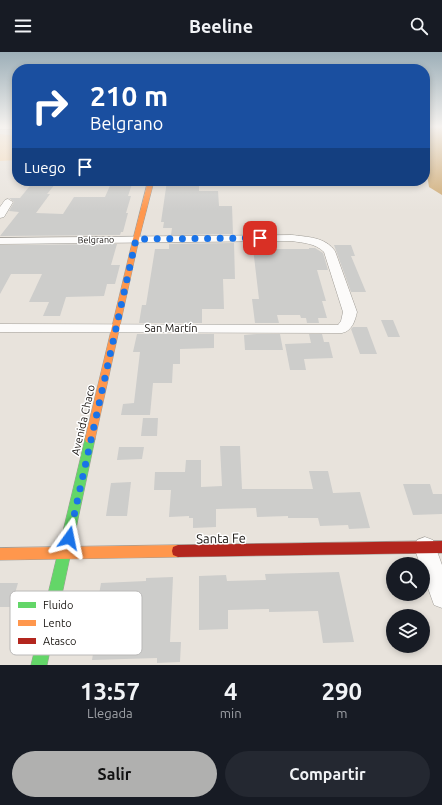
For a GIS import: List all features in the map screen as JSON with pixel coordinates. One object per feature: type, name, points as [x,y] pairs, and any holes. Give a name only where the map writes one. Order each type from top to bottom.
[{"type":"street","name":"Avenida Chaco","points":[[56,591],[136,239],[150,186]]},
{"type":"street","points":[[0,216],[8,202]]},
{"type":"street","name":"Belgrano","points":[[0,241],[292,238],[311,240],[324,244],[329,252],[350,312],[348,322],[342,329]]},
{"type":"street","name":"San Martín","points":[[0,328],[342,329]]},
{"type":"street","points":[[433,547],[442,597]]},
{"type":"street","name":"Santa Fe","points":[[0,554],[433,547]]},
{"type":"street","name":"Avenida Chaco","points":[[39,665],[41,655]]},
{"type":"shaded area","points":[[0,155],[12,155],[12,160],[0,161]]},
{"type":"shaded area","points":[[430,155],[442,155],[442,195],[429,187]]},
{"type":"building","points":[[30,186],[54,186],[47,194],[50,194],[36,213],[63,214],[74,197],[105,197],[110,186],[131,186],[128,196],[131,196],[126,213],[128,213],[123,232],[121,232],[120,235],[0,236],[19,212],[9,211],[14,202],[9,198],[20,198]]},
{"type":"building","points":[[166,186],[199,186],[199,191],[218,191],[219,206],[232,206],[233,234],[171,235],[172,228],[163,228],[164,222],[161,222]]},
{"type":"building","points":[[234,243],[235,279],[223,279],[224,309],[202,309],[202,323],[139,323],[142,305],[146,305],[155,249],[169,249],[169,244]]},
{"type":"building","points":[[117,244],[111,265],[120,265],[115,284],[107,284],[104,296],[66,297],[60,316],[43,316],[49,302],[29,302],[42,274],[11,274],[0,294],[0,245]]},
{"type":"building","points":[[334,245],[351,245],[355,256],[351,256],[366,292],[351,292]]},
{"type":"building","points":[[253,248],[315,248],[323,253],[328,270],[317,270],[326,301],[322,301],[327,318],[318,318],[319,323],[307,323],[306,318],[301,318],[300,315],[277,315],[279,323],[255,323],[252,299],[259,299]]},
{"type":"building","points":[[381,320],[393,320],[400,337],[388,337]]},
{"type":"building","points":[[353,327],[367,327],[377,354],[360,354],[351,329]]},
{"type":"building","points":[[137,334],[214,334],[214,348],[180,349],[180,364],[173,364],[172,383],[153,383],[150,415],[121,415],[123,404],[134,403],[140,352],[133,352]]},
{"type":"building","points":[[280,334],[283,350],[245,350],[244,335]]},
{"type":"building","points":[[309,334],[322,334],[324,342],[329,342],[333,358],[304,359],[306,370],[290,370],[285,344],[311,343]]},
{"type":"building","points":[[143,418],[158,418],[157,436],[141,436]]},
{"type":"building","points":[[220,446],[240,446],[242,489],[313,489],[309,471],[328,471],[333,493],[360,492],[370,528],[349,529],[348,525],[320,526],[318,518],[288,518],[288,516],[257,517],[256,508],[216,509],[216,527],[193,528],[193,518],[189,518],[189,516],[169,517],[171,490],[154,490],[155,472],[185,472],[186,460],[201,460],[201,487],[222,486]]},
{"type":"building","points":[[119,447],[144,447],[142,459],[117,460]]},
{"type":"building","points":[[131,482],[127,516],[106,516],[111,483]]},
{"type":"building","points":[[403,484],[430,484],[433,494],[442,494],[442,514],[413,515]]},
{"type":"building","points":[[339,572],[354,642],[323,643],[318,611],[269,612],[269,609],[228,610],[228,629],[199,630],[199,576],[226,575],[227,581],[266,580],[265,574]]},
{"type":"building","points":[[173,577],[170,642],[181,642],[180,662],[157,663],[157,658],[92,660],[93,655],[142,655],[142,591],[100,591],[101,583],[146,581],[146,578]]},
{"type":"building","points":[[0,583],[18,583],[16,591],[10,591],[10,607],[0,607]]},
{"type":"traffic: fast","points":[[56,591],[90,439]]},
{"type":"traffic: fast","points":[[39,665],[41,655]]},
{"type":"traffic: slow","points":[[90,439],[150,186]]},
{"type":"traffic: slow","points":[[0,554],[178,551]]},
{"type":"traffic: jam","points":[[178,551],[442,547]]},
{"type":"route","points":[[69,538],[136,239],[260,238]]}]
